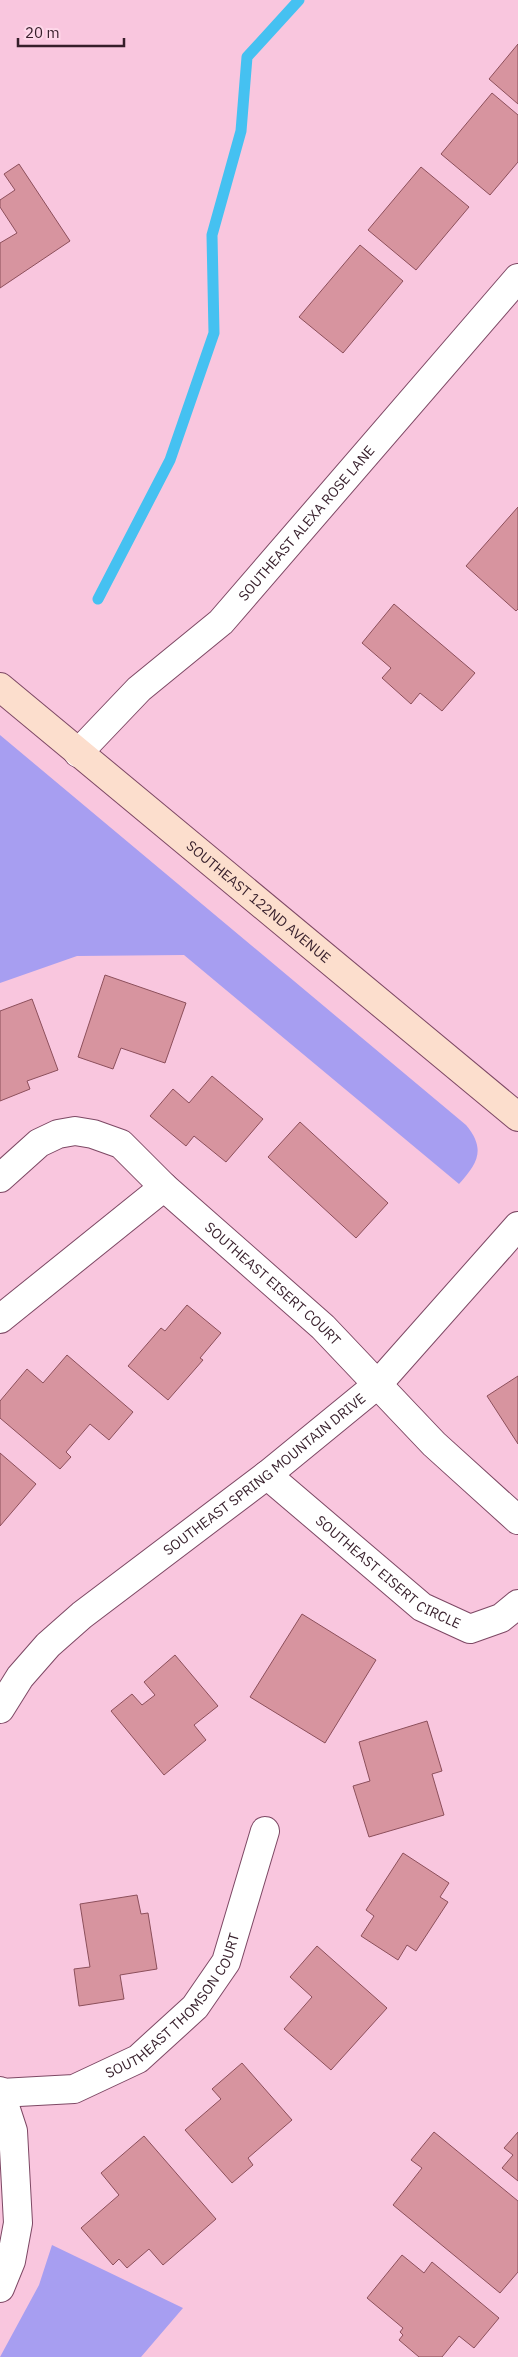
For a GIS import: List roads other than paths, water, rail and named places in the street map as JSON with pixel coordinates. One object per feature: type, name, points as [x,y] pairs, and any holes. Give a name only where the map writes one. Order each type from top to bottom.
[{"type":"main road","name":"SOUTHEAST 122ND AVENUE","points":[[0,687],[518,1117]]},
{"type":"street","name":"SOUTHEAST ALEXA ROSE LANE","points":[[78,753],[139,689],[226,617],[518,278]]},
{"type":"street","name":"SOUTHEAST EISERT COURT","points":[[0,1178],[39,1143],[58,1134],[75,1132],[93,1134],[121,1144],[164,1187],[323,1327],[377,1385]]},
{"type":"street","points":[[0,1319],[164,1187]]},
{"type":"street","name":"SOUTHEAST SPRING MOUNTAIN DRIVE","points":[[0,1709],[20,1677],[48,1645],[82,1615],[267,1475],[377,1385],[518,1226]]},
{"type":"street","points":[[377,1385],[434,1444],[518,1520]]},
{"type":"street","name":"SOUTHEAST EISERT CIRCLE","points":[[267,1475],[422,1608],[470,1629],[501,1618],[518,1604]]},
{"type":"street","name":"SOUTHEAST THOMSON COURT","points":[[0,2092],[74,2089],[138,2059],[195,2007],[226,1962],[266,1831]]},
{"type":"street","points":[[0,2092],[13,2130],[18,2223],[11,2261],[0,2288]]},
{"type":"waterway","points":[[98,599],[170,460],[214,333],[212,235],[241,131],[247,57],[299,0]]}]
